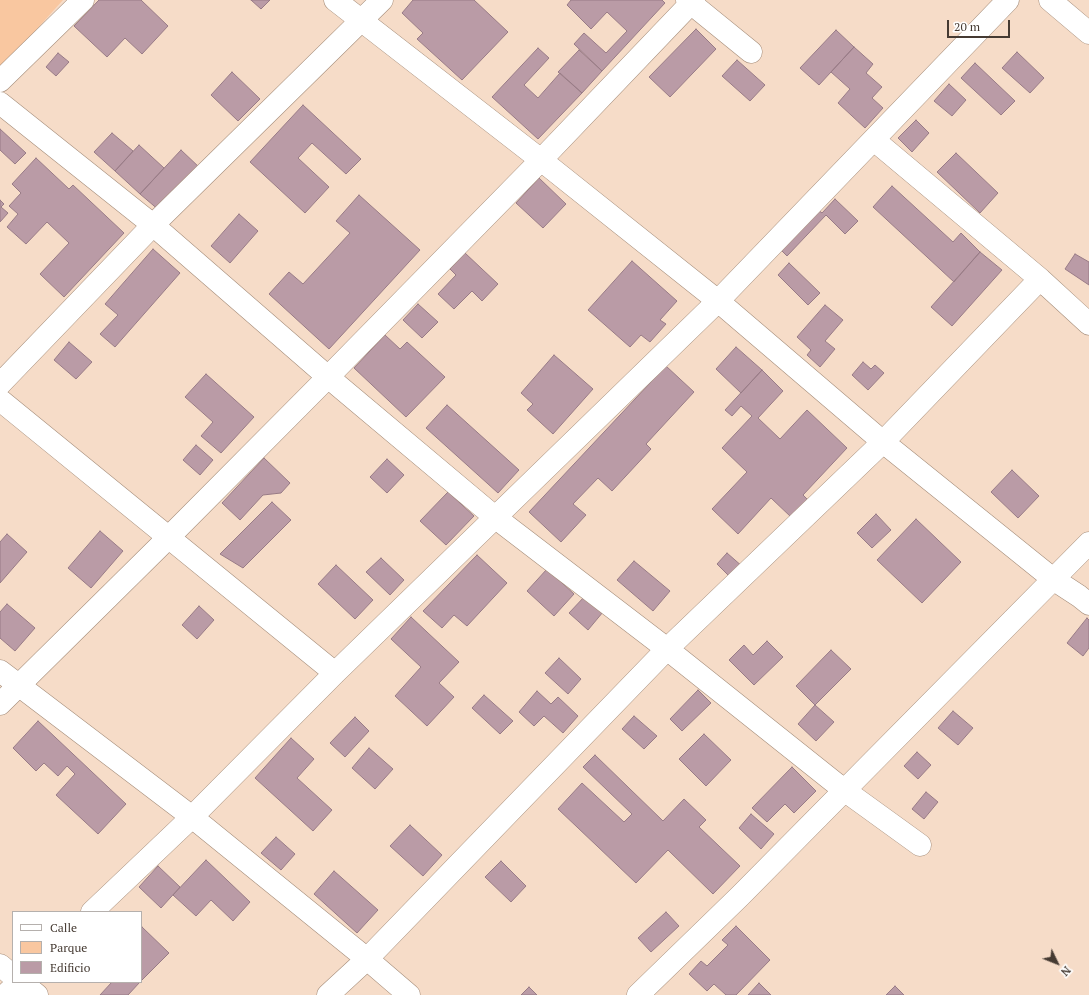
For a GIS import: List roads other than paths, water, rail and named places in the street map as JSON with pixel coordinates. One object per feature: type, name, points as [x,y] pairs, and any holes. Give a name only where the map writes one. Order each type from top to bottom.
[{"type":"street","points":[[0,81],[83,0]]},
{"type":"street","points":[[335,0],[541,160],[718,301],[883,442],[1053,579],[1089,604]]},
{"type":"street","points":[[0,384],[153,225],[382,0]]},
{"type":"street","points":[[93,911],[192,817],[335,673],[718,301],[1008,0]]},
{"type":"street","points":[[1050,0],[1089,33]]},
{"type":"street","points":[[0,704],[168,538],[541,160],[690,1],[751,52]]},
{"type":"street","points":[[0,103],[153,225],[328,377],[496,518],[667,649],[844,790],[920,845]]},
{"type":"street","points":[[874,140],[1040,278],[1089,324]]},
{"type":"street","points":[[328,995],[367,959],[667,649],[883,442],[1040,278]]},
{"type":"street","points":[[0,400],[335,673]]},
{"type":"street","points":[[638,995],[740,896],[1089,544]]},
{"type":"street","points":[[0,671],[192,817],[409,995]]},
{"type":"street","points":[[0,965],[12,975]]},
{"type":"street","points":[[5,995],[19,983]]},
{"type":"street","points":[[21,983],[37,995]]}]
